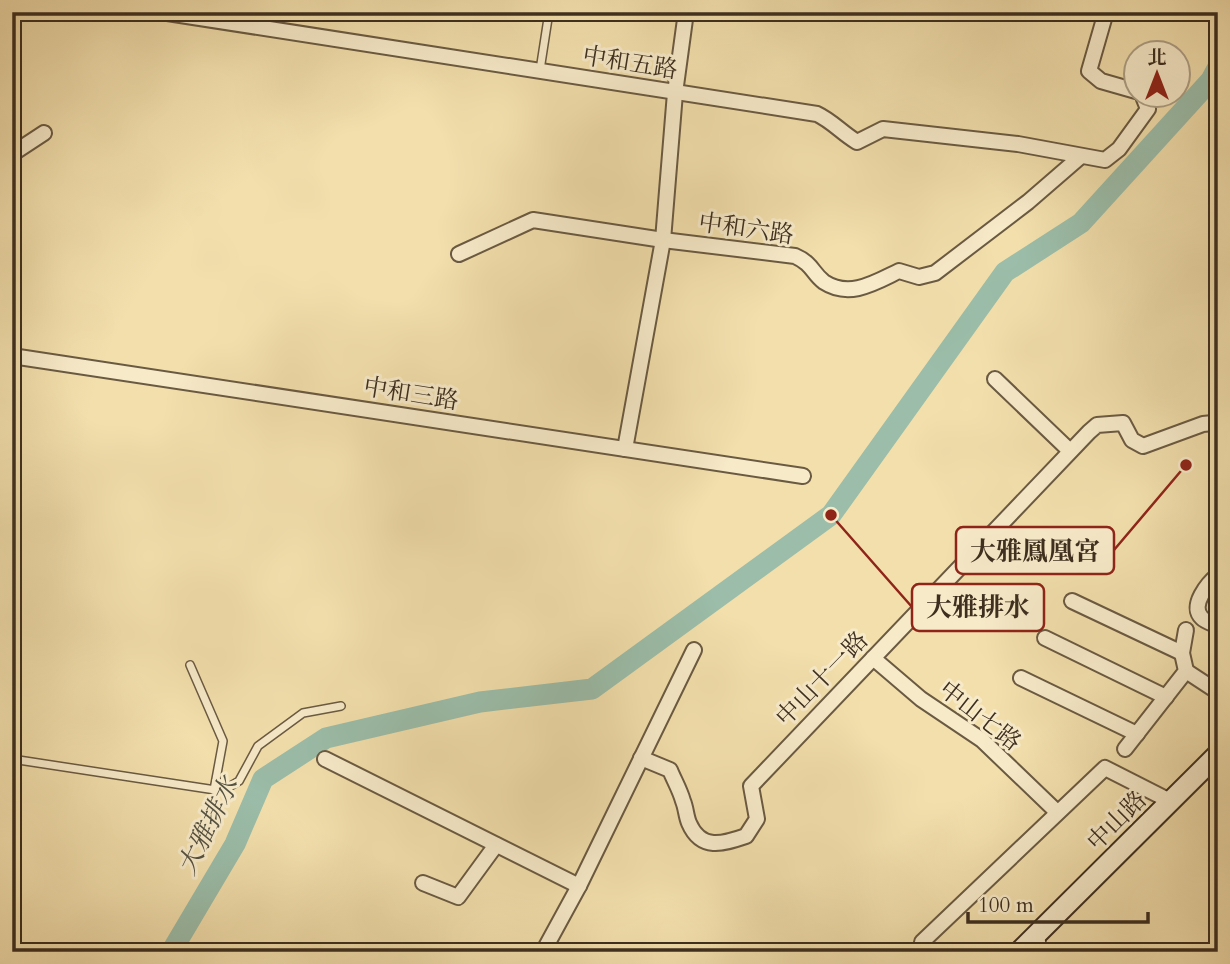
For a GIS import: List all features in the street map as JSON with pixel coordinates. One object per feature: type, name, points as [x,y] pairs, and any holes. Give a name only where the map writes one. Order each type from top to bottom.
[{"type":"main road","name":"中山路","points":[[1020,952],[1218,754]]},
{"type":"street","name":"中和五路","points":[[160,12],[817,114],[834,123],[842,133],[857,142],[883,129],[1018,144],[1080,157]]},
{"type":"street","points":[[625,449],[663,240],[682,94],[686,12]]},
{"type":"street","points":[[1105,12],[1089,71],[1101,80],[1122,87]]},
{"type":"street","points":[[1080,157],[1105,160],[1119,149],[1148,108]]},
{"type":"street","points":[[12,154],[44,132]]},
{"type":"street","name":"中和六路","points":[[459,254],[533,220],[663,240],[795,256],[808,262],[823,281],[841,289],[863,289],[899,271],[919,277],[935,273],[1028,202],[1080,157]]},
{"type":"street","name":"中和三路","points":[[12,356],[803,476]]},
{"type":"street","points":[[995,379],[1070,451]]},
{"type":"street","name":"中山十一路","points":[[641,758],[670,770],[683,801],[688,822],[697,838],[708,843],[728,842],[746,836],[757,819],[751,786],[1097,425],[1123,423],[1132,440],[1143,446],[1203,424],[1213,423],[1218,426]]},
{"type":"street","points":[[1218,575],[1210,582],[1197,609],[1202,618],[1218,626]]},
{"type":"street","points":[[1072,601],[1182,653]]},
{"type":"street","points":[[1186,630],[1182,653],[1186,671],[1218,692]]},
{"type":"street","points":[[1045,638],[1166,697]]},
{"type":"street","points":[[543,952],[579,886],[694,649]]},
{"type":"street","name":"中山七路","points":[[873,657],[921,699],[982,740],[1057,812]]},
{"type":"street","points":[[1125,749],[1186,671]]},
{"type":"street","points":[[1021,678],[1136,734]]},
{"type":"street","points":[[325,759],[579,886]]},
{"type":"street","points":[[922,942],[1105,768],[1172,802]]},
{"type":"street","points":[[423,883],[458,897],[496,845]]},
{"type":"lane","points":[[540,71],[549,12]]},
{"type":"lane","points":[[190,665],[223,741],[214,790]]},
{"type":"lane","points":[[12,759],[222,791],[239,781],[258,746],[303,713],[341,706]]},
{"type":"lane","points":[[1039,932],[1044,952]]},
{"type":"waterway","name":"大雅排水","points":[[171,952],[235,844],[263,779],[326,738],[480,702],[592,689],[831,515],[1005,272],[1081,223],[1211,80],[1218,67]]},
{"type":"place","name":"大雅鳳凰宮","points":[[1186,465]]},
{"type":"place","name":"大雅排水","points":[[831,515]]}]
